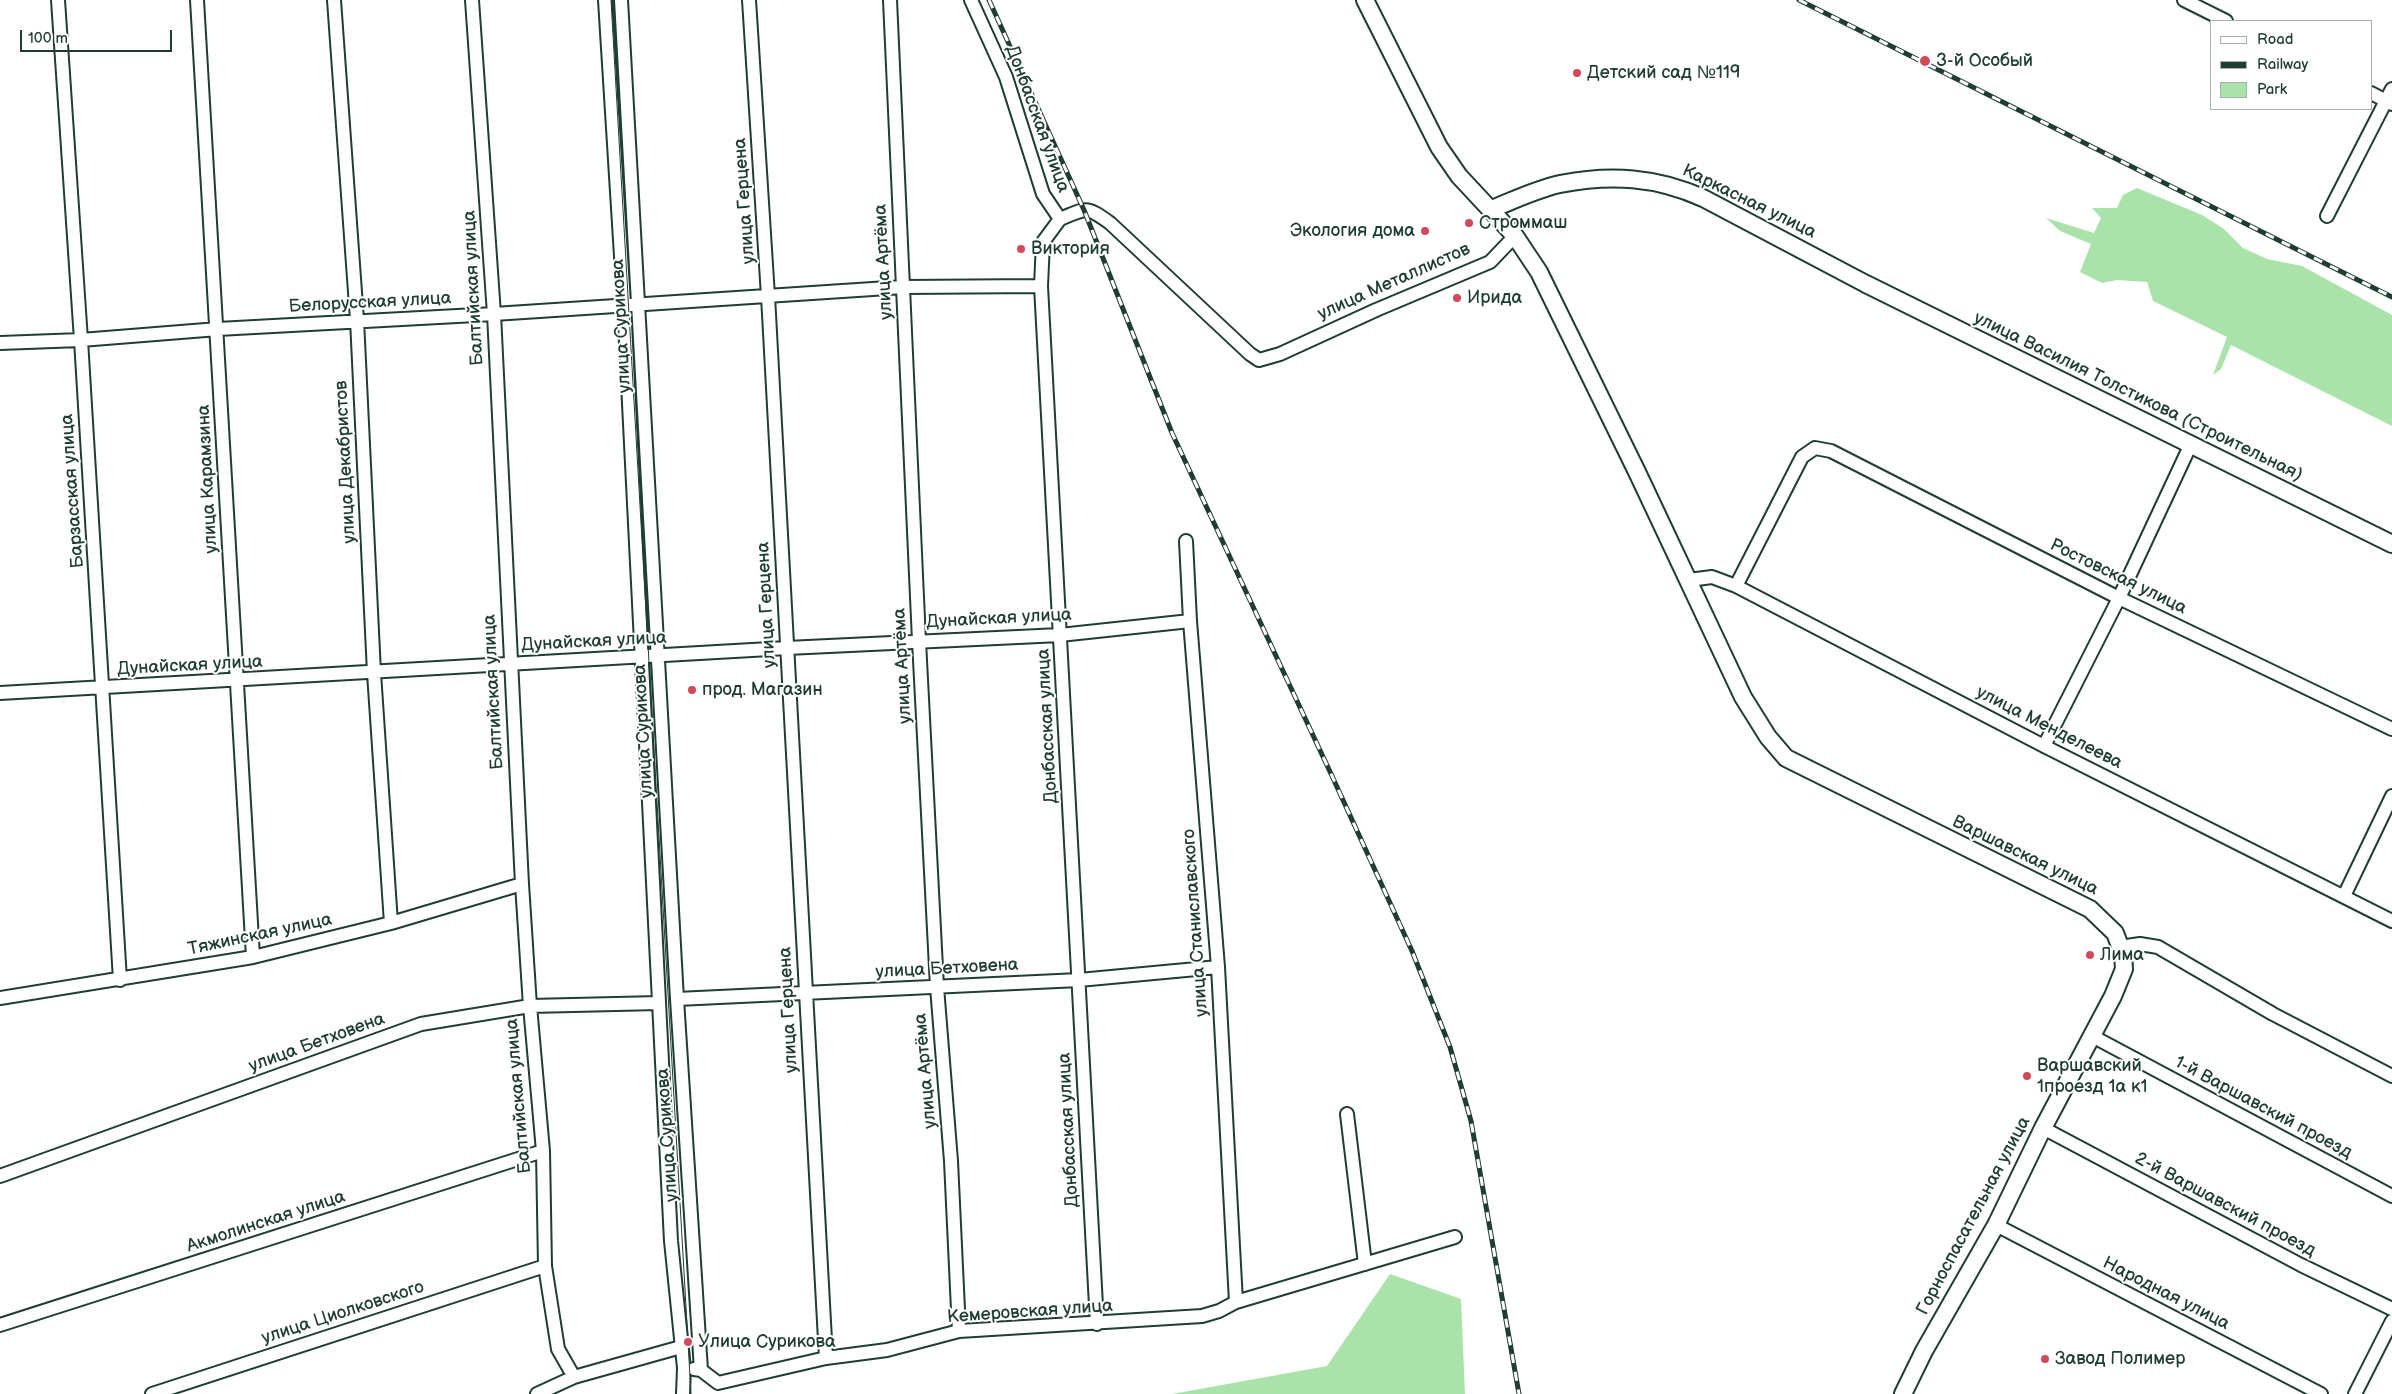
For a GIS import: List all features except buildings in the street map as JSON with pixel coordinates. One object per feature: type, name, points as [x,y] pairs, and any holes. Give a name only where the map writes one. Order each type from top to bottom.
[{"type":"main road","points":[[1365,0],[1438,147],[1459,176],[1492,209],[1515,236],[1539,272],[1689,580]]},
{"type":"main road","name":"Каркасная улица","points":[[1492,209],[1560,184],[1608,179],[1642,179],[1676,186],[1703,198],[1866,284]]},
{"type":"main road","name":"улица Василия Толстикова (Строительная)","points":[[1866,284],[2190,446],[2392,544]]},
{"type":"main road","name":"Варшавская улица","points":[[1689,580],[1753,716],[1786,758],[2090,909],[2115,933],[2120,947]]},
{"type":"main road","name":"Горноспасательная улица","points":[[1903,1394],[1924,1351],[1996,1225],[2043,1128],[2113,996],[2124,969],[2120,947]]},
{"type":"street","name":"Барзасская улица","points":[[58,0],[120,980]]},
{"type":"street","name":"улица Карамзина","points":[[197,0],[218,329],[235,681],[253,957]]},
{"type":"street","name":"улица Декабристов","points":[[334,0],[357,320],[374,673],[391,923]]},
{"type":"street","name":"Балтийская улица","points":[[472,0],[494,314],[522,884],[530,1006],[543,1151],[545,1266],[558,1349],[574,1377]]},
{"type":"street","name":"улица Сурикова","points":[[605,0],[624,304],[671,1241],[684,1368],[683,1394]]},
{"type":"street","name":"улица Сурикова","points":[[621,0],[657,656],[700,1370]]},
{"type":"street","name":"улица Герцена","points":[[749,0],[768,296],[826,1358]]},
{"type":"street","name":"улица Артёма","points":[[890,0],[919,641],[937,987],[951,1161],[959,1331]]},
{"type":"street","name":"Донбасская улица","points":[[971,0],[1006,77],[1043,194],[1060,219],[1043,242],[1041,286],[1097,1324]]},
{"type":"street","points":[[2184,0],[2224,20]]},
{"type":"street","points":[[2327,216],[2389,102],[2392,89]]},
{"type":"street","points":[[2372,94],[2389,102]]},
{"type":"street","name":"улица Металлистов","points":[[1060,219],[1084,210],[1092,210],[1110,222],[1250,354],[1259,360],[1280,354],[1376,310],[1490,262],[1515,236]]},
{"type":"street","name":"Белорусская улица","points":[[0,344],[903,287],[1041,286]]},
{"type":"street","points":[[2044,746],[2119,598],[2190,446]]},
{"type":"street","name":"Ростовская улица","points":[[1736,586],[1802,457],[1815,448],[1831,451],[2119,598],[2392,729]]},
{"type":"street","name":"улица Станиславского","points":[[1186,541],[1190,621],[1218,967],[1236,1302]]},
{"type":"street","name":"улица Менделеева","points":[[1689,580],[1712,577],[1736,586],[2044,746],[2392,921]]},
{"type":"street","name":"Дунайская улица","points":[[0,693],[787,648],[1060,635],[1190,621]]},
{"type":"street","points":[[2344,896],[2392,796]]},
{"type":"street","name":"Тяжинская улица","points":[[0,998],[253,957],[391,923],[522,884]]},
{"type":"street","points":[[2120,947],[2140,944],[2158,947],[2273,1014],[2392,1076]]},
{"type":"street","name":"улица Бетховена","points":[[677,999],[1079,980],[1218,967]]},
{"type":"street","name":"улица Бетховена","points":[[0,1176],[421,1024],[530,1006],[659,1003]]},
{"type":"street","name":"1-й Варшавский проезд","points":[[2092,1036],[2392,1196]]},
{"type":"street","points":[[1347,1114],[1366,1264]]},
{"type":"street","name":"2-й Варшавский проезд","points":[[2043,1128],[2301,1265],[2392,1310]]},
{"type":"street","name":"Акмолинская улица","points":[[0,1325],[543,1151]]},
{"type":"street","name":"Народная улица","points":[[1996,1225],[2321,1394]]},
{"type":"street","name":"Кемеровская улица","points":[[684,1368],[700,1370],[718,1383],[826,1358],[887,1350],[959,1331],[1097,1324],[1202,1316],[1219,1311],[1236,1302],[1455,1237]]},
{"type":"street","name":"улица Циолковского","points":[[152,1394],[545,1266]]},
{"type":"street","points":[[2355,1394],[2392,1321]]},
{"type":"street","points":[[537,1394],[574,1377],[681,1347]]},
{"type":"green space","points":[[2137,188],[2202,215],[2224,229],[2243,248],[2267,259],[2302,266],[2392,315],[2392,426],[2231,345],[2221,369],[2213,375],[2227,337],[2153,301],[2147,282],[2117,280],[2102,283],[2080,272],[2091,244],[2060,231],[2046,218],[2094,233],[2101,218],[2092,208],[2117,208],[2123,195]]},
{"type":"green space","points":[[1390,1274],[1461,1299],[1465,1394],[1172,1394],[1327,1366]]},
{"type":"tram line","points":[[611,0],[691,1394]]},
{"type":"railway","points":[[989,0],[1084,210],[1172,433],[1412,951],[1450,1047],[1471,1121],[1519,1394]]},
{"type":"railway","points":[[1799,0],[2392,297]]},
{"type":"place","name":"3-й Особый","points":[[1925,61]]},
{"type":"place","name":"Детский сад №119","points":[[1577,73]]},
{"type":"place","name":"Строммаш","points":[[1469,223]]},
{"type":"place","name":"Экология дома","points":[[1425,231]]},
{"type":"place","name":"Виктория","points":[[1021,249]]},
{"type":"place","name":"Ирида","points":[[1457,298]]},
{"type":"place","name":"прод. Магазин","points":[[692,690]]},
{"type":"place","name":"Лима","points":[[2090,955]]},
{"type":"place","name":"Варшавский 1проезд 1а к1","points":[[2027,1076]]},
{"type":"place","name":"Улица Сурикова","points":[[688,1342]]},
{"type":"place","name":"Завод Полимер","points":[[2045,1359]]}]
